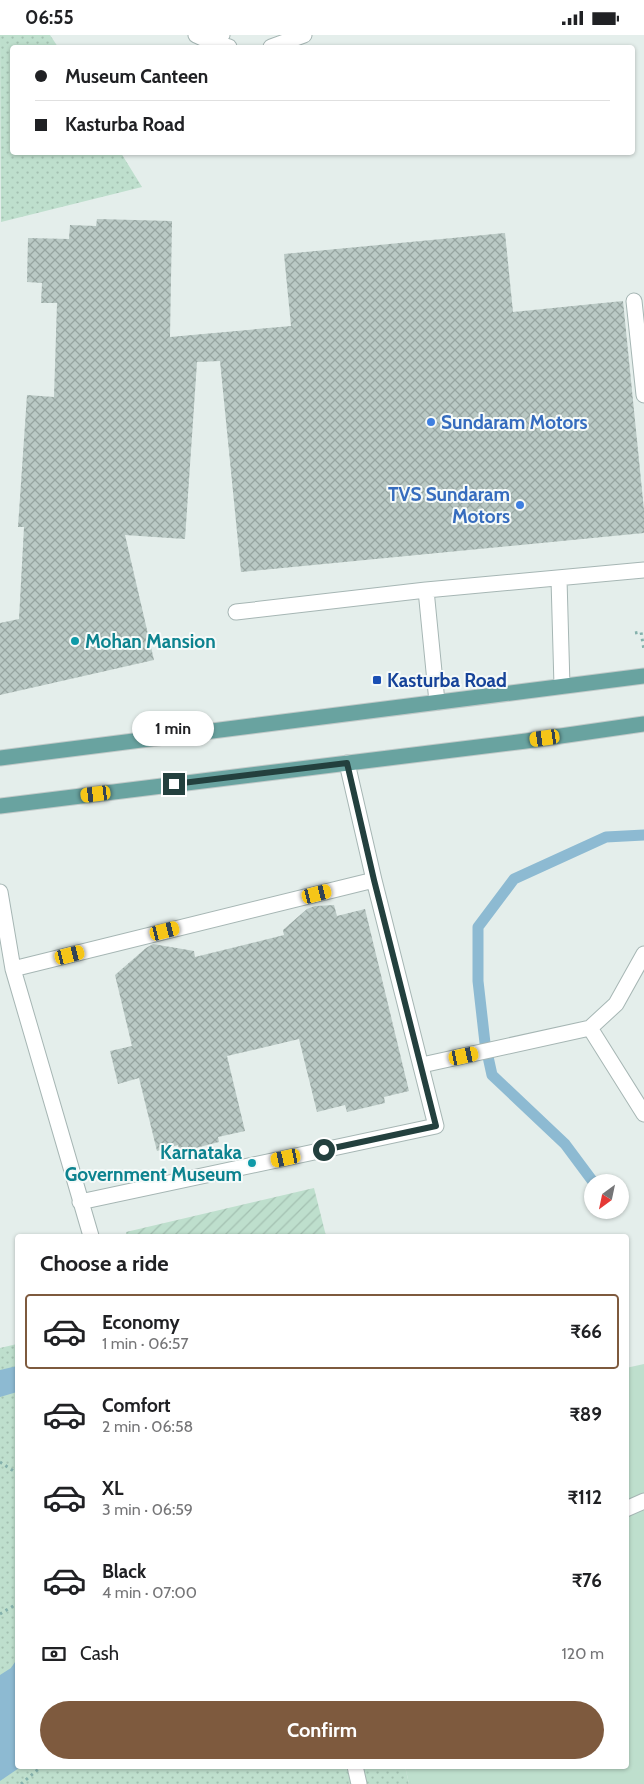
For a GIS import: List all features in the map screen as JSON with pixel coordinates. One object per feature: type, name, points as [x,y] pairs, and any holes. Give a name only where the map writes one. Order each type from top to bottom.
[{"type":"main road","points":[[0,759],[644,676]]},
{"type":"main road","points":[[0,806],[644,724]]},
{"type":"lane","points":[[276,45],[304,35]]},
{"type":"lane","points":[[209,37],[225,45]]},
{"type":"lane","points":[[634,301],[644,395]]},
{"type":"lane","points":[[236,612],[426,590],[644,570]]},
{"type":"lane","points":[[559,579],[562,686]]},
{"type":"lane","points":[[426,590],[437,702]]},
{"type":"lane","points":[[80,1203],[436,1126],[374,880],[347,763]]},
{"type":"lane","points":[[14,969],[374,880]]},
{"type":"lane","points":[[0,892],[4,934],[90,1234]]},
{"type":"lane","points":[[422,1065],[590,1029],[616,1004],[644,954]]},
{"type":"lane","points":[[590,1029],[644,1114]]},
{"type":"lane","points":[[629,1508],[644,1501]]},
{"type":"lane","points":[[356,1769],[359,1784]]},
{"type":"path","points":[[635,633],[643,632],[644,653]]},
{"type":"path","points":[[0,1462],[15,1472]]},
{"type":"path","points":[[0,1614],[15,1605]]},
{"type":"path","points":[[21,1784],[38,1769]]},
{"type":"green space","points":[[0,35],[50,35],[57,45],[10,45],[10,155],[122,155],[142,187],[1,222]]},
{"type":"green space","points":[[314,1188],[326,1234],[126,1234],[126,1232]]},
{"type":"green space","points":[[15,1344],[15,1769],[406,1769],[409,1784],[0,1784],[0,1348]]},
{"type":"green space","points":[[644,1364],[644,1784],[409,1784],[406,1769],[629,1769],[629,1367]]},
{"type":"water","points":[[15,1366],[15,1393],[0,1397],[0,1370]]},
{"type":"water","points":[[15,1662],[15,1769],[18,1769],[0,1781],[0,1675],[11,1668]]},
{"type":"building","name":"Sundaram Motors","points":[[97,219],[172,221],[170,337],[291,326],[284,254],[505,233],[513,312],[623,301],[644,510],[644,533],[241,572],[220,361],[197,362],[185,539],[125,535],[154,660],[0,695],[0,623],[19,619],[24,527],[18,527],[27,395],[54,397],[57,303],[41,303],[42,283],[27,282],[28,238],[69,239],[70,225],[96,226]]},
{"type":"building","points":[[334,905],[337,916],[365,909],[409,1091],[384,1097],[385,1103],[347,1112],[345,1105],[317,1112],[299,1039],[227,1056],[245,1131],[218,1137],[219,1142],[180,1152],[178,1145],[157,1151],[139,1078],[118,1084],[110,1051],[132,1046],[115,975],[153,944],[194,951],[195,957],[284,935],[283,930],[307,909],[315,906]]},
{"type":"waterway","points":[[587,1174],[565,1144],[492,1075],[485,1043],[478,981],[478,927],[514,879],[606,837],[644,835]]},
{"type":"place","name":"Sundaram Motors","points":[[431,422]]},
{"type":"place","name":"TVS Sundaram Motors","points":[[520,505]]},
{"type":"place","name":"Mohan Mansion","points":[[75,641]]},
{"type":"place","name":"Kasturba Road","points":[[377,680]]},
{"type":"place","name":"Karnataka Government Museum","points":[[252,1163]]},
{"type":"route","points":[[174,784],[347,763],[374,880],[436,1126],[324,1150]]}]
